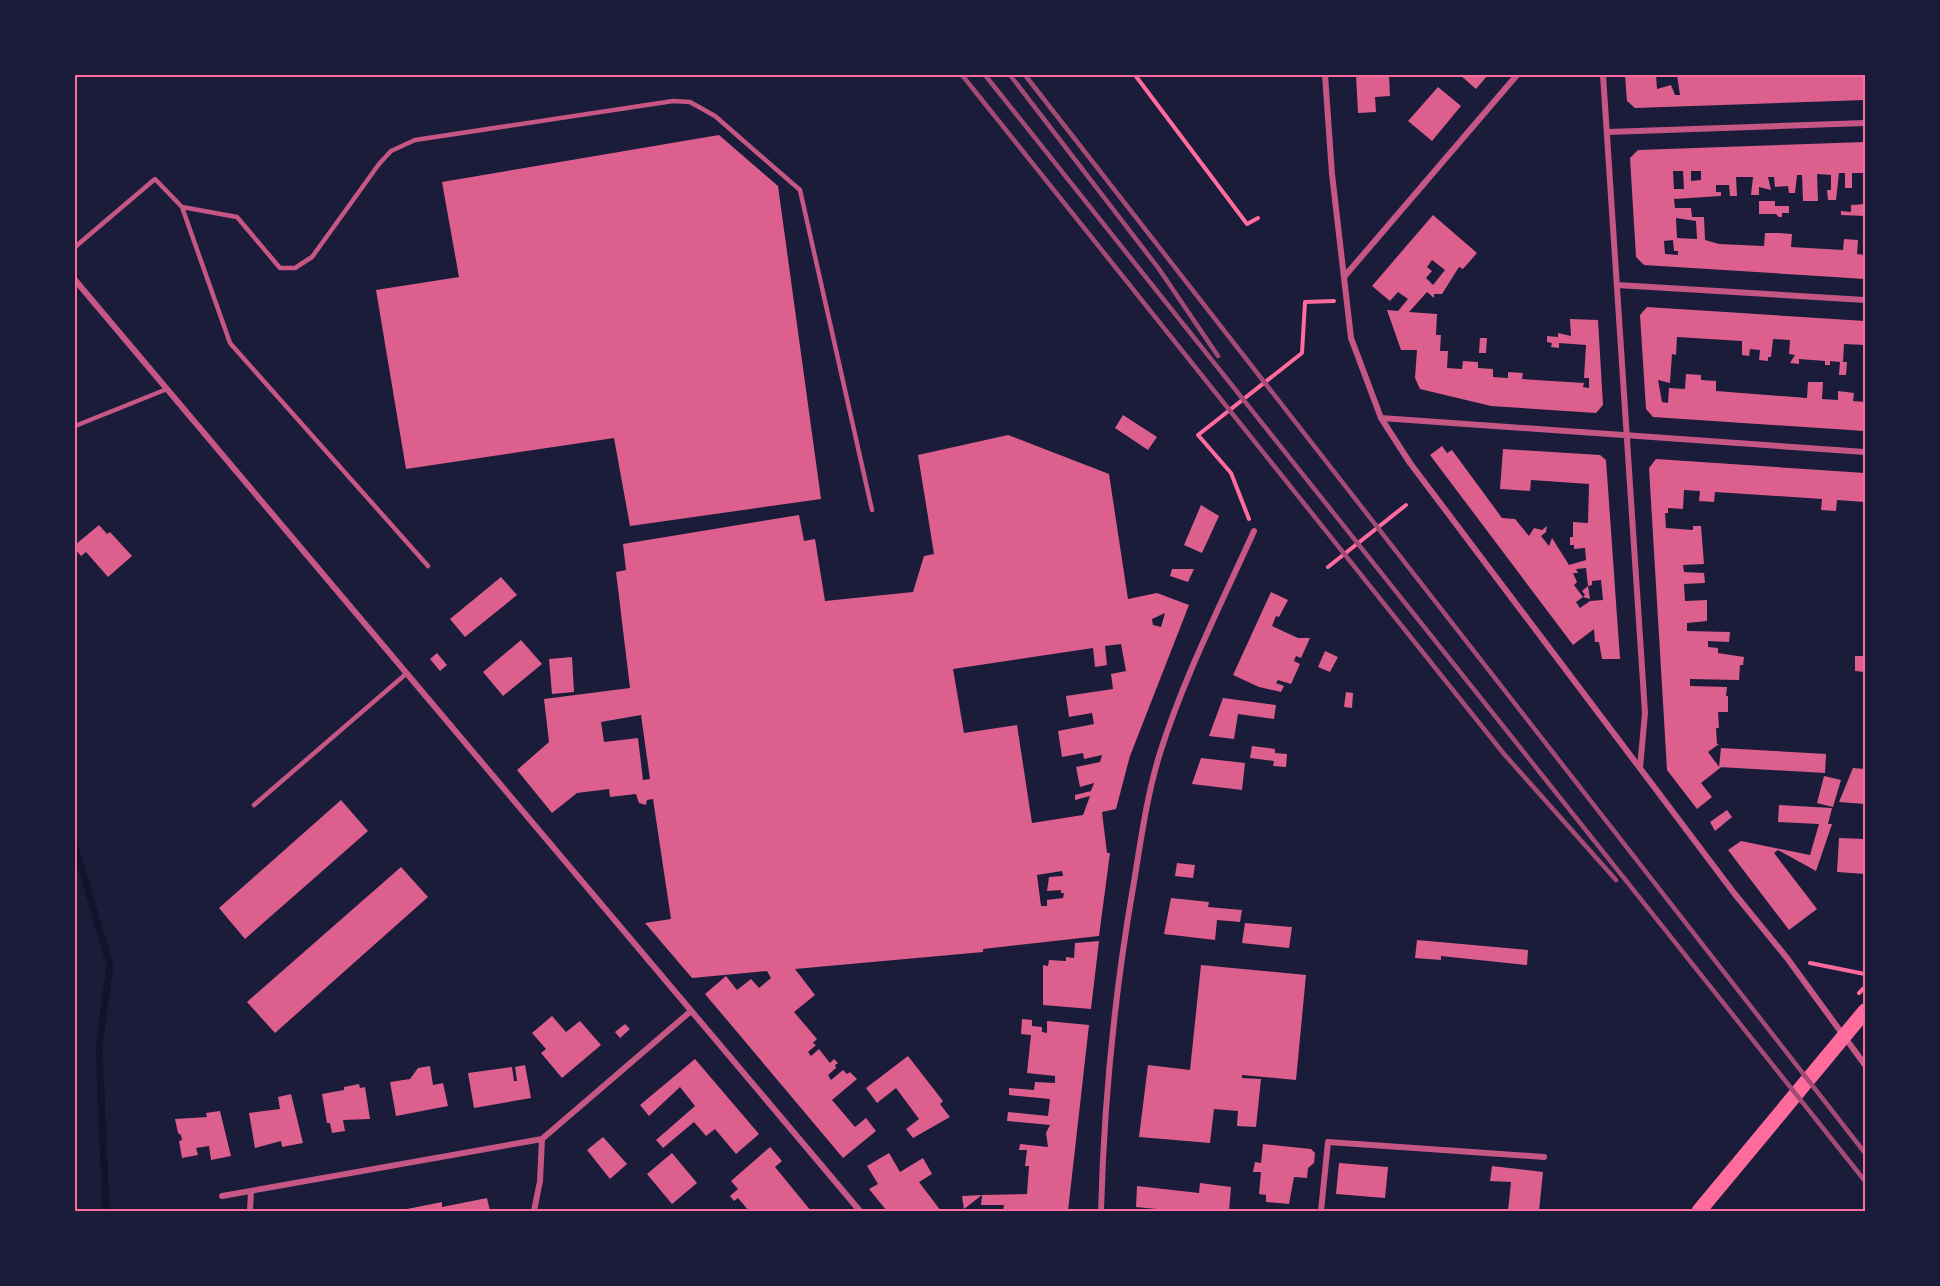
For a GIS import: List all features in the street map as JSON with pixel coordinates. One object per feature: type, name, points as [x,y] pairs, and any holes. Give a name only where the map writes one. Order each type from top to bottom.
[{"type":"main road","points":[[1699,1211],[1865,1011]]},
{"type":"street","points":[[1325,75],[1345,301],[1351,339],[1381,418],[1410,463],[1734,893],[1788,958],[1865,1065]]},
{"type":"street","points":[[1344,278],[1517,75]]},
{"type":"street","points":[[1603,75],[1645,713],[1640,768]]},
{"type":"street","points":[[1608,132],[1865,123]]},
{"type":"street","points":[[75,280],[860,1211]]},
{"type":"street","points":[[1617,285],[1865,300]]},
{"type":"street","points":[[1381,418],[1865,452]]},
{"type":"street","points":[[1101,1211],[1105,1114],[1113,1031],[1125,938],[1152,783],[1178,702],[1254,531]]},
{"type":"street","points":[[222,1196],[542,1139],[691,1011]]},
{"type":"street","points":[[534,1211],[540,1181],[542,1139]]},
{"type":"street","points":[[1321,1211],[1328,1142],[1544,1156]]},
{"type":"street","points":[[250,1211],[251,1191]]},
{"type":"lane","points":[[182,207],[237,217],[280,268],[296,268],[312,258],[391,151],[414,140],[673,101],[690,102],[715,116],[800,190],[872,510]]},
{"type":"lane","points":[[75,247],[155,178],[182,207],[230,343],[428,566]]},
{"type":"lane","points":[[75,426],[167,389]]},
{"type":"lane","points":[[254,805],[407,673]]},
{"type":"path","points":[[1135,75],[1247,224],[1258,218]]},
{"type":"path","points":[[1254,531],[1231,473],[1198,435],[1302,353],[1305,302],[1345,301]]},
{"type":"path","points":[[1328,567],[1406,505]]},
{"type":"path","points":[[1817,965],[1865,974]]},
{"type":"building","points":[[1356,75],[1389,75],[1390,96],[1375,97],[1376,112],[1358,113]]},
{"type":"building","points":[[1460,75],[1488,75],[1476,89]]},
{"type":"building","points":[[1625,75],[1656,75],[1657,89],[1671,85],[1675,95],[1680,95],[1677,75],[1865,75],[1865,100],[1635,108],[1627,101]]},
{"type":"building","points":[[1438,87],[1461,106],[1432,141],[1408,121]]},
{"type":"building","points":[[719,135],[778,186],[821,499],[630,526],[614,438],[406,469],[376,290],[459,277],[442,182]]},
{"type":"building","points":[[1865,142],[1865,173],[1852,173],[1852,188],[1845,188],[1845,173],[1839,173],[1836,200],[1828,200],[1827,190],[1831,190],[1831,175],[1817,174],[1818,201],[1803,201],[1802,175],[1797,175],[1795,193],[1789,193],[1788,186],[1775,187],[1774,177],[1768,177],[1771,190],[1759,187],[1759,195],[1751,195],[1753,177],[1736,177],[1737,196],[1730,196],[1729,185],[1716,185],[1716,192],[1721,192],[1721,196],[1674,199],[1675,208],[1691,208],[1692,217],[1704,217],[1705,240],[1719,244],[1764,246],[1765,233],[1792,234],[1791,247],[1843,250],[1844,239],[1858,240],[1857,254],[1865,255],[1865,279],[1644,265],[1636,257],[1630,158],[1638,150]],"holes":[[[1673,171],[1683,171],[1684,189],[1674,189]],[[1691,171],[1701,171],[1701,180],[1691,181]],[[1676,218],[1696,221],[1697,239],[1677,238]],[[1673,240],[1674,251],[1678,251],[1678,255],[1665,254],[1664,241]]]},
{"type":"building","points":[[1759,201],[1775,201],[1775,206],[1789,206],[1789,213],[1782,213],[1782,217],[1776,214],[1759,214]]},
{"type":"building","points":[[1865,204],[1865,216],[1841,215],[1841,211],[1851,212],[1851,205]]},
{"type":"building","points":[[1433,215],[1477,253],[1463,269],[1459,267],[1442,294],[1434,294],[1434,298],[1427,292],[1409,312],[1437,314],[1436,335],[1441,335],[1440,351],[1448,351],[1447,368],[1462,369],[1463,361],[1478,362],[1478,368],[1493,369],[1493,377],[1508,378],[1508,372],[1523,373],[1522,379],[1584,383],[1583,387],[1589,388],[1589,378],[1584,378],[1586,345],[1559,343],[1559,348],[1551,347],[1552,343],[1547,342],[1547,336],[1558,337],[1558,333],[1571,336],[1570,319],[1598,320],[1603,405],[1596,413],[1491,406],[1420,389],[1415,378],[1417,350],[1401,350],[1387,310],[1398,311],[1408,299],[1398,292],[1390,301],[1372,286]],"holes":[[[1432,260],[1445,270],[1433,285],[1426,278],[1432,271],[1427,267]]]},
{"type":"building","points":[[1647,307],[1865,321],[1865,345],[1844,344],[1843,362],[1847,362],[1846,375],[1839,375],[1840,362],[1830,361],[1830,365],[1825,365],[1825,361],[1799,359],[1799,364],[1790,363],[1795,355],[1789,354],[1790,340],[1773,339],[1771,357],[1768,357],[1768,361],[1759,360],[1760,350],[1750,349],[1749,356],[1742,355],[1742,341],[1677,337],[1676,355],[1672,354],[1670,383],[1658,380],[1662,402],[1668,403],[1669,388],[1685,389],[1686,374],[1701,375],[1701,380],[1716,381],[1716,391],[1807,398],[1808,382],[1823,382],[1822,399],[1838,400],[1838,391],[1854,393],[1853,401],[1865,402],[1865,431],[1653,417],[1646,409],[1640,315]]},
{"type":"building","points":[[1480,338],[1487,338],[1486,353],[1479,353]]},
{"type":"building","points":[[1123,415],[1157,437],[1148,450],[1115,428]]},
{"type":"building","points":[[1008,435],[1109,474],[1128,599],[1157,593],[1189,605],[1130,756],[1116,809],[1102,812],[1107,853],[1110,853],[1099,936],[983,949],[983,952],[795,969],[815,995],[794,1012],[817,1039],[813,1043],[816,1045],[808,1052],[811,1056],[819,1049],[830,1063],[834,1059],[838,1063],[828,1075],[831,1080],[843,1070],[847,1074],[850,1072],[857,1079],[832,1100],[855,1127],[866,1118],[876,1131],[843,1158],[705,994],[726,976],[737,990],[751,979],[759,988],[771,978],[767,971],[692,978],[645,923],[671,919],[653,799],[647,800],[646,805],[639,803],[636,794],[610,797],[609,789],[577,793],[552,813],[517,770],[549,742],[544,699],[630,688],[616,572],[626,570],[623,544],[799,515],[804,541],[815,539],[825,601],[913,592],[924,556],[934,554],[918,455]],"holes":[[[1165,613],[1161,627],[1153,625],[1152,619]],[[1121,644],[1126,671],[1111,674],[1113,689],[1066,696],[1069,717],[1092,713],[1094,724],[1058,731],[1062,757],[1083,753],[1084,759],[1102,755],[1100,762],[1076,767],[1080,787],[1094,783],[1091,791],[1075,795],[1075,800],[1090,796],[1083,815],[1032,823],[1017,725],[964,733],[953,669],[1093,648],[1095,667],[1107,665],[1105,646]],[[641,715],[650,779],[643,780],[638,738],[604,742],[601,722]],[[1062,871],[1063,876],[1049,877],[1047,891],[1061,890],[1061,893],[1064,893],[1063,898],[1047,900],[1047,906],[1041,906],[1037,875]]]},
{"type":"building","points":[[1442,446],[1447,453],[1452,450],[1502,518],[1515,519],[1529,536],[1534,528],[1542,530],[1547,526],[1546,532],[1541,536],[1549,546],[1552,538],[1569,565],[1586,560],[1585,548],[1574,549],[1574,545],[1570,545],[1570,537],[1573,537],[1573,522],[1588,523],[1589,484],[1531,480],[1530,491],[1500,489],[1503,449],[1600,455],[1606,460],[1620,659],[1602,659],[1599,642],[1595,642],[1594,629],[1573,645],[1430,455]],"holes":[[[1586,568],[1588,586],[1592,585],[1592,581],[1601,580],[1603,600],[1590,601],[1580,608],[1576,602],[1583,597],[1574,585],[1577,582],[1573,573],[1578,573],[1576,569]]]},
{"type":"building","points":[[1656,459],[1865,473],[1865,502],[1837,500],[1836,511],[1821,510],[1822,499],[1715,492],[1714,502],[1699,501],[1700,491],[1684,490],[1683,509],[1668,508],[1668,513],[1665,513],[1666,528],[1693,530],[1693,526],[1701,526],[1704,564],[1683,565],[1684,572],[1704,573],[1705,583],[1684,584],[1685,601],[1707,600],[1707,621],[1687,623],[1687,631],[1730,632],[1729,642],[1708,641],[1708,647],[1718,648],[1718,653],[1744,657],[1743,665],[1740,665],[1739,680],[1690,679],[1690,686],[1727,687],[1726,696],[1728,696],[1728,712],[1718,712],[1719,728],[1716,728],[1717,744],[1719,744],[1708,752],[1720,768],[1701,783],[1712,797],[1697,809],[1667,770],[1649,468]]},
{"type":"building","points":[[1201,505],[1219,516],[1202,553],[1184,545]]},
{"type":"building","points":[[99,525],[107,534],[110,532],[132,556],[108,577],[86,552],[81,556],[75,549],[75,545]]},
{"type":"building","points":[[1172,569],[1194,569],[1188,582],[1170,576]]},
{"type":"building","points":[[501,577],[517,595],[465,637],[450,619]]},
{"type":"building","points":[[1588,586],[1590,599],[1583,597],[1585,595],[1582,591]]},
{"type":"building","points":[[1271,592],[1288,600],[1279,617],[1276,616],[1272,626],[1298,638],[1310,638],[1301,658],[1296,656],[1294,661],[1300,664],[1291,684],[1278,680],[1276,683],[1284,686],[1281,692],[1259,687],[1233,675]]},
{"type":"building","points":[[521,640],[542,664],[503,696],[483,672]]},
{"type":"building","points":[[1325,651],[1338,657],[1330,672],[1318,667]]},
{"type":"building","points":[[437,653],[447,665],[440,671],[430,659]]},
{"type":"building","points":[[1855,656],[1865,656],[1865,672],[1855,671]]},
{"type":"building","points":[[572,657],[574,692],[552,694],[549,659]]},
{"type":"building","points":[[1346,692],[1353,693],[1352,708],[1344,707]]},
{"type":"building","points":[[1223,698],[1276,705],[1274,719],[1238,714],[1234,739],[1209,736]]},
{"type":"building","points":[[1252,746],[1275,749],[1275,753],[1287,754],[1286,767],[1273,766],[1274,761],[1250,758]]},
{"type":"building","points":[[1721,748],[1826,754],[1825,773],[1719,767]]},
{"type":"building","points":[[1201,758],[1245,763],[1242,790],[1192,784]]},
{"type":"building","points":[[1853,768],[1865,769],[1865,804],[1839,802]]},
{"type":"building","points":[[1824,776],[1841,780],[1833,807],[1817,803]]},
{"type":"building","points":[[341,800],[368,831],[245,939],[219,908]]},
{"type":"building","points":[[1779,805],[1832,808],[1828,824],[1832,824],[1816,871],[1778,850],[1774,853],[1817,909],[1789,930],[1728,850],[1741,841],[1810,855],[1819,824],[1778,822]]},
{"type":"building","points":[[1727,810],[1732,817],[1715,831],[1710,822]]},
{"type":"building","points":[[1839,838],[1865,839],[1865,874],[1837,872]]},
{"type":"building","points":[[1177,863],[1195,865],[1193,878],[1175,876]]},
{"type":"building","points":[[401,867],[428,897],[275,1033],[247,1002]]},
{"type":"building","points":[[1171,898],[1209,902],[1208,907],[1242,910],[1240,922],[1217,920],[1215,940],[1164,934]]},
{"type":"building","points":[[1245,923],[1292,927],[1289,948],[1242,943]]},
{"type":"building","points":[[1417,940],[1528,950],[1527,965],[1441,956],[1441,960],[1415,958]]},
{"type":"building","points":[[1099,941],[1091,1009],[1043,1005],[1043,965],[1048,966],[1049,960],[1066,961],[1066,957],[1074,958],[1075,943]]},
{"type":"building","points":[[1201,965],[1306,975],[1296,1080],[1242,1075],[1242,1078],[1261,1079],[1256,1127],[1237,1126],[1238,1111],[1214,1109],[1210,1143],[1139,1137],[1148,1065],[1190,1070]]},
{"type":"building","points":[[552,1016],[566,1032],[580,1021],[601,1045],[562,1078],[541,1053],[546,1049],[532,1033]]},
{"type":"building","points":[[1022,1019],[1032,1020],[1032,1026],[1042,1027],[1042,1032],[1047,1033],[1047,1021],[1089,1025],[1068,1211],[1003,1211],[1004,1205],[981,1205],[982,1195],[1027,1194],[1029,1166],[1025,1166],[1027,1150],[1019,1150],[1020,1144],[1048,1147],[1046,1133],[1050,1125],[1007,1121],[1008,1112],[1048,1116],[1050,1099],[1009,1095],[1009,1088],[1034,1090],[1035,1082],[1055,1083],[1055,1076],[1027,1073],[1031,1035],[1021,1034]]},
{"type":"building","points":[[625,1024],[630,1029],[620,1038],[615,1032]]},
{"type":"building","points":[[908,1056],[943,1101],[940,1104],[950,1117],[913,1138],[906,1129],[919,1119],[896,1088],[877,1103],[866,1088]]},
{"type":"building","points":[[695,1059],[759,1134],[736,1154],[715,1129],[706,1136],[694,1122],[663,1148],[656,1140],[695,1106],[680,1087],[649,1116],[640,1105]]},
{"type":"building","points":[[525,1065],[531,1098],[474,1108],[468,1073],[512,1067],[514,1081],[517,1081],[515,1067]]},
{"type":"building","points":[[430,1066],[433,1085],[443,1083],[448,1106],[396,1116],[390,1082],[410,1079],[418,1068]]},
{"type":"building","points":[[359,1084],[360,1088],[365,1087],[370,1119],[343,1120],[345,1131],[332,1133],[330,1123],[327,1123],[322,1094],[344,1090],[344,1087]]},
{"type":"building","points":[[291,1094],[303,1143],[282,1147],[281,1141],[255,1148],[249,1113],[280,1109],[278,1097]]},
{"type":"building","points":[[220,1111],[231,1156],[211,1160],[209,1146],[196,1148],[198,1155],[182,1158],[179,1141],[182,1140],[175,1119],[207,1117],[206,1113]]},
{"type":"building","points":[[603,1137],[627,1164],[610,1179],[587,1150]]},
{"type":"building","points":[[1263,1144],[1311,1149],[1315,1153],[1314,1163],[1308,1168],[1307,1178],[1294,1177],[1289,1204],[1266,1202],[1266,1195],[1259,1194],[1261,1172],[1253,1172],[1255,1162],[1261,1163]]},
{"type":"building","points":[[770,1147],[782,1161],[775,1167],[811,1211],[749,1211],[738,1198],[734,1201],[730,1196],[738,1189],[731,1181]]},
{"type":"building","points":[[672,1153],[697,1183],[672,1204],[647,1174]]},
{"type":"building","points":[[889,1153],[900,1172],[923,1158],[932,1174],[919,1182],[941,1211],[887,1211],[869,1189],[878,1184],[867,1166]]},
{"type":"building","points":[[1339,1163],[1388,1167],[1385,1198],[1336,1194]]},
{"type":"building","points":[[1492,1166],[1543,1172],[1539,1211],[1508,1211],[1511,1182],[1490,1181]]},
{"type":"building","points":[[1200,1183],[1231,1187],[1229,1211],[1178,1211],[1136,1207],[1137,1186],[1199,1193]]},
{"type":"building","points":[[982,1195],[964,1209],[962,1196]]},
{"type":"building","points":[[487,1198],[490,1211],[408,1211],[407,1209],[442,1202],[442,1207]]},
{"type":"waterway","points":[[75,847],[110,965],[99,1047],[106,1211]]},
{"type":"railway","points":[[962,75],[1504,754],[1616,880]]},
{"type":"railway","points":[[985,75],[1865,1181]]},
{"type":"railway","points":[[1010,75],[1159,269],[1218,356]]},
{"type":"railway","points":[[1025,75],[1865,1153]]}]
